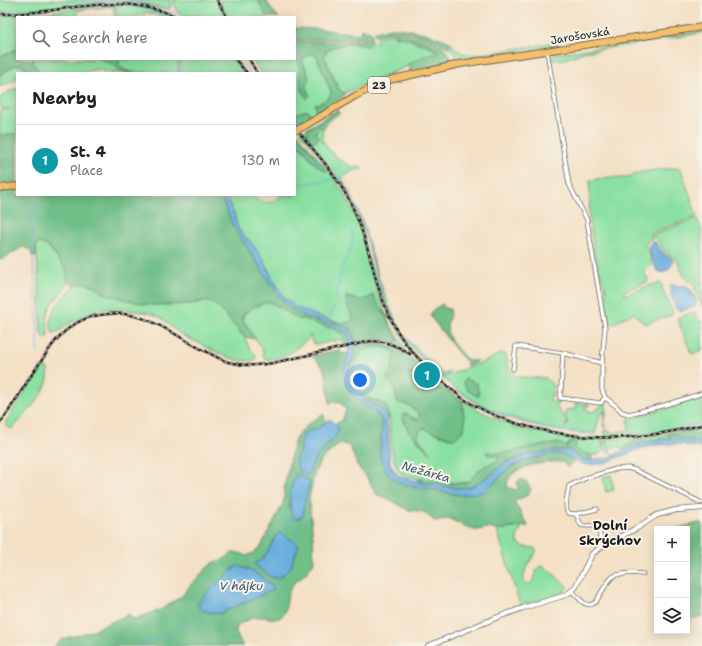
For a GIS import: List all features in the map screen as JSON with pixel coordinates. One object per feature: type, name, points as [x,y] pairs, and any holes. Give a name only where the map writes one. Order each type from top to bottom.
[{"type":"main road","name":"Jarošovská","points":[[296,130],[355,96],[389,80],[460,64],[702,27]]},
{"type":"main road","points":[[0,188],[16,186]]},
{"type":"street","points":[[547,51],[569,184],[587,220],[605,328],[602,363],[602,390],[605,397],[622,412],[629,414],[665,405],[702,393]]},
{"type":"street","points":[[513,369],[516,346],[563,353],[602,363]]},
{"type":"street","points":[[563,353],[560,398],[600,403],[605,397]]},
{"type":"street","points":[[597,509],[570,514],[566,507],[569,486],[586,478],[622,468],[635,470],[702,503]]},
{"type":"street","points":[[428,646],[498,617],[523,608],[563,597],[572,591],[577,585],[592,554],[599,548],[637,528],[657,515],[676,510],[702,508]]},
{"type":"street","points":[[576,514],[581,525],[596,526],[598,528],[600,541],[599,548]]},
{"type":"street","points":[[600,541],[608,543]]},
{"type":"street","points":[[572,591],[585,604],[593,605],[613,577],[618,574],[643,574]]},
{"type":"green space","points":[[0,0],[113,0],[113,2],[30,11],[0,12]]},
{"type":"green space","points":[[114,0],[170,0],[171,7],[167,8],[166,10],[141,4],[115,2]]},
{"type":"green space","points":[[173,0],[217,0],[225,16],[182,16]]},
{"type":"green space","points":[[219,0],[258,0],[266,16],[227,16]]},
{"type":"green space","points":[[258,0],[266,0],[278,16],[266,16]]},
{"type":"green space","points":[[114,5],[116,16],[112,7],[78,10],[77,16],[16,16],[16,50],[0,56],[0,15],[43,13]]},
{"type":"green space","points":[[115,5],[146,8],[172,16],[160,16],[146,12],[144,15],[138,16],[118,16]]},
{"type":"green space","points":[[296,28],[320,29],[358,34],[360,33],[361,29],[370,31],[372,36],[357,39],[296,40]]},
{"type":"green space","points":[[391,28],[421,32],[450,42],[449,47],[409,33],[390,32],[375,35],[374,31]]},
{"type":"green space","points":[[702,31],[702,33],[584,52],[565,59],[552,60],[551,58],[554,54]]},
{"type":"green space","points":[[395,34],[395,36],[400,36],[438,51],[439,53],[429,54],[401,69],[348,92],[344,93],[339,90],[324,56],[327,52],[336,46],[356,44],[367,46],[371,42],[378,41],[376,37]]},
{"type":"green space","points":[[395,34],[408,35],[445,48],[451,59],[449,63],[410,71],[407,65],[426,55],[437,54],[438,52],[437,50],[416,42],[399,36],[394,36]]},
{"type":"green space","points":[[371,38],[371,42],[367,46],[356,44],[342,45],[336,46],[326,52],[324,56],[339,90],[344,93],[344,96],[317,114],[315,104],[319,104],[330,97],[331,92],[316,55],[310,54],[302,60],[309,80],[306,87],[310,96],[307,99],[301,88],[299,63],[296,59],[296,42],[357,41]]},
{"type":"green space","points":[[555,41],[555,46],[465,60],[458,57],[449,47],[450,42],[462,53],[477,55]]},
{"type":"green space","points":[[16,50],[16,60],[33,60],[34,65],[40,72],[28,72],[25,66],[16,65],[0,75],[0,56]]},
{"type":"green space","points":[[310,54],[316,54],[331,92],[330,97],[319,104],[315,104],[317,114],[312,116],[307,110],[296,114],[296,72],[259,72],[253,60],[298,60],[301,88],[306,87],[307,71],[302,60]]},
{"type":"green space","points":[[102,60],[118,60],[123,69],[128,72],[120,72],[115,66]]},
{"type":"green space","points":[[103,60],[112,63],[121,72],[107,72],[99,69],[87,72],[40,72],[34,65],[33,61]]},
{"type":"green space","points":[[118,60],[178,60],[178,72],[130,72],[119,65]]},
{"type":"green space","points":[[180,60],[234,60],[245,72],[180,72]]},
{"type":"green space","points":[[16,65],[21,65],[28,72],[16,72],[16,79],[0,87],[0,75]]},
{"type":"green space","points":[[16,88],[16,134],[0,135],[0,111],[9,109],[0,108],[0,98]]},
{"type":"green space","points":[[307,110],[312,116],[296,127],[296,114]]},
{"type":"green space","points":[[337,110],[307,130],[308,138],[311,142],[316,134],[315,132],[321,127],[323,129],[322,138],[324,142],[336,156],[351,166],[361,166],[364,169],[352,171],[342,179],[362,220],[378,276],[391,311],[400,329],[409,341],[440,372],[444,374],[451,371],[441,378],[407,343],[394,323],[381,294],[365,233],[352,201],[335,173],[300,132]]},
{"type":"green space","points":[[337,111],[340,113],[329,120],[323,129],[321,127],[315,132],[318,139],[311,142],[308,137],[307,130]]},
{"type":"green space","points":[[297,133],[332,174],[349,202],[360,229],[379,297],[388,318],[383,309],[391,326],[373,295],[366,299],[360,300],[346,297],[353,320],[350,322],[341,323],[325,319],[295,307],[284,297],[257,250],[238,228],[229,201],[229,196],[253,196],[263,202],[270,202],[278,199],[280,196],[296,196],[296,145],[303,149],[315,164],[327,171]]},
{"type":"green space","points":[[16,134],[16,182],[0,184],[0,135]]},
{"type":"green space","points":[[296,134],[328,170],[327,172],[311,160],[304,149],[296,144]]},
{"type":"green space","points":[[675,168],[681,169],[697,216],[649,234],[650,236],[697,218],[702,231],[702,308],[693,282],[686,279],[678,261],[666,253],[655,237],[648,241],[645,246],[649,252],[651,260],[651,265],[644,272],[648,279],[647,282],[624,291],[624,293],[625,295],[648,286],[661,283],[673,313],[672,315],[644,324],[634,313],[614,324],[610,322],[605,305],[607,296],[595,258],[589,219],[590,180],[611,177],[623,178],[637,173]]},
{"type":"green space","points":[[16,189],[16,196],[220,196],[233,226],[277,293],[288,307],[306,317],[337,327],[348,334],[350,339],[344,347],[342,339],[345,336],[336,330],[304,319],[299,319],[269,302],[251,308],[242,316],[242,319],[256,339],[244,337],[221,310],[210,302],[203,301],[191,304],[152,305],[109,295],[87,283],[78,284],[75,286],[67,281],[66,270],[50,248],[39,243],[36,245],[36,257],[32,256],[31,251],[22,247],[0,260],[0,191]]},
{"type":"green space","points":[[39,243],[45,245],[51,251],[64,267],[68,276],[66,286],[50,308],[47,322],[48,336],[46,339],[41,333],[36,248],[36,245]]},
{"type":"green space","points":[[84,283],[95,286],[102,292],[109,295],[145,304],[169,305],[199,303],[203,301],[213,303],[244,337],[250,349],[255,354],[256,359],[242,361],[227,357],[183,336],[159,317],[142,312],[110,309],[94,312],[71,322],[59,331],[53,333],[50,321],[54,309],[62,298],[74,287]]},
{"type":"green space","points":[[373,295],[398,338],[398,341],[395,343],[386,340],[367,340],[357,342],[353,338],[351,329],[325,319],[341,323],[350,322],[353,320],[347,305],[346,296],[360,300],[367,299]]},
{"type":"green space","points":[[269,302],[299,319],[304,319],[336,330],[345,336],[342,339],[316,345],[312,343],[310,334],[307,340],[288,354],[277,358],[266,359],[263,357],[263,352],[256,339],[252,337],[250,330],[242,319],[243,315],[249,309]]},
{"type":"green space","points":[[442,304],[444,308],[450,309],[447,328],[449,337],[457,349],[467,359],[471,361],[477,360],[477,362],[468,366],[466,365],[467,362],[433,320],[430,315],[433,310]]},
{"type":"green space","points":[[695,312],[699,322],[702,321],[702,350],[692,354],[677,318]]},
{"type":"green space","points":[[391,326],[406,349],[395,343],[398,338]]},
{"type":"green space","points":[[368,343],[384,344],[397,348],[421,366],[423,369],[422,372],[415,378],[410,372],[408,372],[416,386],[423,393],[432,388],[438,388],[449,392],[462,400],[465,424],[460,434],[454,439],[423,428],[418,434],[418,438],[431,454],[409,432],[402,415],[407,414],[417,420],[420,417],[414,409],[397,402],[393,387],[387,379],[393,367],[392,364],[395,355],[389,348],[375,346],[362,351],[357,359],[351,376],[357,389],[362,394],[386,406],[389,419],[383,411],[357,393],[349,382],[348,369],[356,346]]},
{"type":"green space","points":[[371,347],[388,348],[395,355],[392,364],[393,367],[388,375],[394,387],[395,396],[401,403],[415,410],[420,417],[418,420],[405,414],[402,415],[404,422],[409,432],[430,452],[418,438],[419,433],[423,428],[450,438],[463,411],[462,400],[474,408],[514,425],[513,427],[559,436],[584,439],[604,438],[611,453],[605,451],[603,441],[601,441],[603,448],[599,455],[592,455],[579,452],[575,447],[576,444],[571,441],[567,447],[558,443],[488,455],[499,456],[496,461],[478,471],[471,480],[463,483],[435,481],[415,478],[402,474],[396,466],[394,460],[387,409],[384,404],[368,398],[363,394],[353,383],[351,376],[352,370],[363,350]]},
{"type":"green space","points":[[339,350],[342,354],[349,354],[344,370],[355,397],[368,408],[377,413],[381,419],[380,456],[384,467],[414,487],[460,495],[493,484],[510,467],[527,460],[557,453],[571,458],[574,462],[567,467],[563,462],[548,462],[520,469],[513,474],[507,487],[516,490],[518,488],[517,483],[520,479],[526,481],[531,489],[528,495],[514,501],[528,526],[497,530],[487,528],[474,530],[451,519],[436,522],[423,512],[408,510],[389,499],[377,495],[368,479],[357,465],[351,449],[347,445],[343,444],[337,446],[324,457],[318,465],[310,494],[309,500],[314,562],[307,572],[291,587],[288,594],[285,612],[280,618],[255,617],[237,626],[236,633],[243,646],[54,646],[63,639],[89,632],[129,614],[131,618],[134,619],[160,610],[182,596],[193,582],[214,562],[223,560],[232,553],[240,553],[247,556],[255,552],[261,546],[283,504],[284,489],[291,454],[298,435],[308,424],[323,414],[326,422],[318,428],[306,432],[301,439],[301,447],[296,458],[297,466],[310,469],[316,457],[338,432],[334,424],[342,421],[346,410],[340,401],[330,403],[326,374],[323,367],[312,356]],"holes":[[[310,482],[303,505],[303,516],[290,510],[290,494]],[[279,532],[297,552],[293,558],[292,564],[274,577],[264,572],[254,564],[259,562],[265,556]],[[235,567],[248,569],[258,575],[270,583],[272,590],[219,614],[201,610],[198,604]]]},
{"type":"green space","points":[[502,353],[506,355],[511,371],[517,377],[546,378],[553,385],[553,392],[549,401],[558,402],[556,405],[567,422],[565,427],[567,426],[568,421],[564,415],[566,414],[565,410],[575,410],[575,403],[589,404],[589,406],[585,406],[585,409],[589,410],[590,414],[591,411],[596,412],[596,409],[600,408],[602,404],[605,403],[607,412],[604,426],[605,411],[604,413],[601,412],[595,434],[542,428],[542,426],[527,423],[481,405],[452,386],[443,378]]},
{"type":"green space","points":[[421,366],[430,375],[429,377],[455,396],[439,388],[432,388],[423,393],[420,391],[408,372],[410,372],[412,376],[423,369]]},
{"type":"green space","points":[[44,367],[48,369],[48,376],[42,392],[31,408],[14,427],[12,429],[8,427],[6,425],[6,421],[32,381],[37,376],[40,368]]},
{"type":"green space","points":[[466,379],[477,384],[479,396],[468,391],[463,382]]},
{"type":"green space","points":[[702,395],[702,423],[663,431],[605,436],[605,425],[606,431],[610,431],[611,433],[629,430],[628,419],[632,417],[633,418],[647,413],[674,407],[675,404],[692,400]]},
{"type":"green space","points":[[702,426],[702,436],[690,431],[684,431],[668,436],[669,438],[650,442],[646,442],[647,441],[641,437],[625,446],[627,449],[625,450],[617,446],[609,448],[605,438],[610,439],[659,435]]},
{"type":"green space","points":[[684,431],[690,431],[702,436],[702,442],[669,438],[669,433],[677,434],[680,432],[683,433]]},
{"type":"green space","points":[[641,437],[645,439],[646,442],[627,449],[626,448],[625,446]]},
{"type":"green space","points":[[571,441],[575,441],[575,447],[578,450],[591,455],[591,460],[583,459],[568,450],[559,450],[526,455],[505,463],[471,487],[456,488],[418,481],[418,479],[423,479],[459,484],[465,483],[470,481],[475,474],[485,466],[496,461],[499,456],[488,455],[486,452],[505,453],[558,443],[567,447]]},
{"type":"green space","points":[[611,475],[614,490],[606,492],[603,477]]},
{"type":"green space","points":[[702,523],[702,616],[690,619],[690,526],[686,526]]},
{"type":"green space","points":[[520,527],[521,529],[517,537],[517,542],[524,547],[534,548],[536,550],[525,570],[524,582],[528,585],[531,582],[540,566],[549,570],[565,584],[567,587],[563,594],[521,605],[519,602],[497,530]]},
{"type":"water","points":[[220,196],[225,196],[234,213],[238,228],[263,259],[284,297],[295,307],[351,329],[354,340],[359,344],[356,346],[349,366],[349,382],[359,395],[384,412],[387,418],[390,464],[401,477],[424,483],[456,488],[471,487],[505,463],[526,455],[568,450],[583,459],[605,459],[626,449],[652,440],[664,439],[683,439],[702,442],[702,448],[680,444],[655,445],[640,449],[605,463],[590,465],[582,464],[558,453],[547,455],[527,460],[510,467],[484,492],[460,495],[402,484],[390,476],[384,467],[380,456],[381,419],[377,413],[368,408],[355,397],[348,389],[344,378],[344,370],[349,347],[344,347],[350,339],[348,334],[337,327],[306,317],[288,307],[277,293],[233,226]]},
{"type":"water","points":[[654,241],[666,256],[673,260],[671,266],[665,272],[660,272],[654,265],[649,246]]},
{"type":"water","points":[[670,286],[687,286],[696,299],[695,307],[677,310],[671,292]]},
{"type":"water","points":[[330,419],[337,426],[338,430],[335,438],[317,456],[312,464],[309,474],[304,475],[298,471],[296,458],[301,447],[301,439],[306,432],[318,428]]},
{"type":"water","points":[[297,475],[310,482],[304,505],[303,516],[297,519],[293,518],[291,514],[290,490]]},
{"type":"water","points":[[279,532],[299,545],[291,567],[278,578],[275,578],[254,564],[259,562],[265,556]]},
{"type":"water","name":"V hájku","points":[[237,566],[261,577],[273,587],[272,590],[219,614],[201,610],[198,604],[210,589]]},
{"type":"waterway","points":[[115,0],[148,4],[178,14]]},
{"type":"waterway","points":[[171,0],[175,9],[183,16]]},
{"type":"waterway","points":[[0,12],[15,12],[99,2],[112,2]]},
{"type":"waterway","points":[[139,8],[168,16]]},
{"type":"waterway","points":[[179,60],[180,72]]},
{"type":"waterway","points":[[240,60],[249,72]]},
{"type":"waterway","points":[[256,61],[265,72]]},
{"type":"waterway","points":[[296,119],[302,116]]},
{"type":"waterway","points":[[296,142],[299,143],[320,165]]},
{"type":"waterway","points":[[338,177],[344,173]]},
{"type":"waterway","points":[[338,177],[348,192],[360,218],[379,284],[394,320],[415,349],[441,376]]},
{"type":"waterway","points":[[296,185],[335,179]]},
{"type":"waterway","points":[[34,196],[32,234],[38,353]]},
{"type":"waterway","points":[[329,321],[335,305],[341,270],[353,244],[352,231]]},
{"type":"waterway","points":[[445,380],[473,401],[504,416],[526,424]]},
{"type":"waterway","points":[[335,428],[346,423],[352,392]]},
{"type":"waterway","points":[[683,427],[702,423]]},
{"type":"waterway","points":[[527,424],[542,428]]},
{"type":"waterway","points":[[696,428],[702,426]]},
{"type":"waterway","points":[[543,428],[595,434]]},
{"type":"waterway","points":[[282,533],[287,519],[291,520],[292,516]]},
{"type":"waterway","points":[[291,520],[298,529],[297,537],[294,542]]},
{"type":"waterway","points":[[254,574],[258,568]]},
{"type":"waterway","points":[[265,580],[270,576]]},
{"type":"waterway","points":[[139,646],[188,624],[199,617],[202,609]]},
{"type":"railway","points":[[217,0],[226,16]]},
{"type":"railway","points":[[0,14],[29,13],[101,4],[116,4],[148,8],[175,16]]},
{"type":"railway","points":[[236,60],[246,72]]},
{"type":"railway","points":[[250,60],[256,72]]},
{"type":"railway","points":[[296,129],[331,171],[346,194],[363,233],[382,298],[397,331],[418,358],[462,398],[481,409],[525,426],[571,435],[595,437],[640,436],[671,432],[702,425]]},
{"type":"railway","points":[[0,424],[56,340],[78,322],[100,315],[114,313],[140,317],[165,328],[221,359],[228,362],[245,365],[273,363],[371,341],[392,344],[410,354]]},
{"type":"place","name":"St. 4","points":[[427,375]]},
{"type":"district","name":"Dolní Skrýchov","points":[[610,532]]},
{"type":"water label","name":"Nežárka","points":[[426,472]]}]
